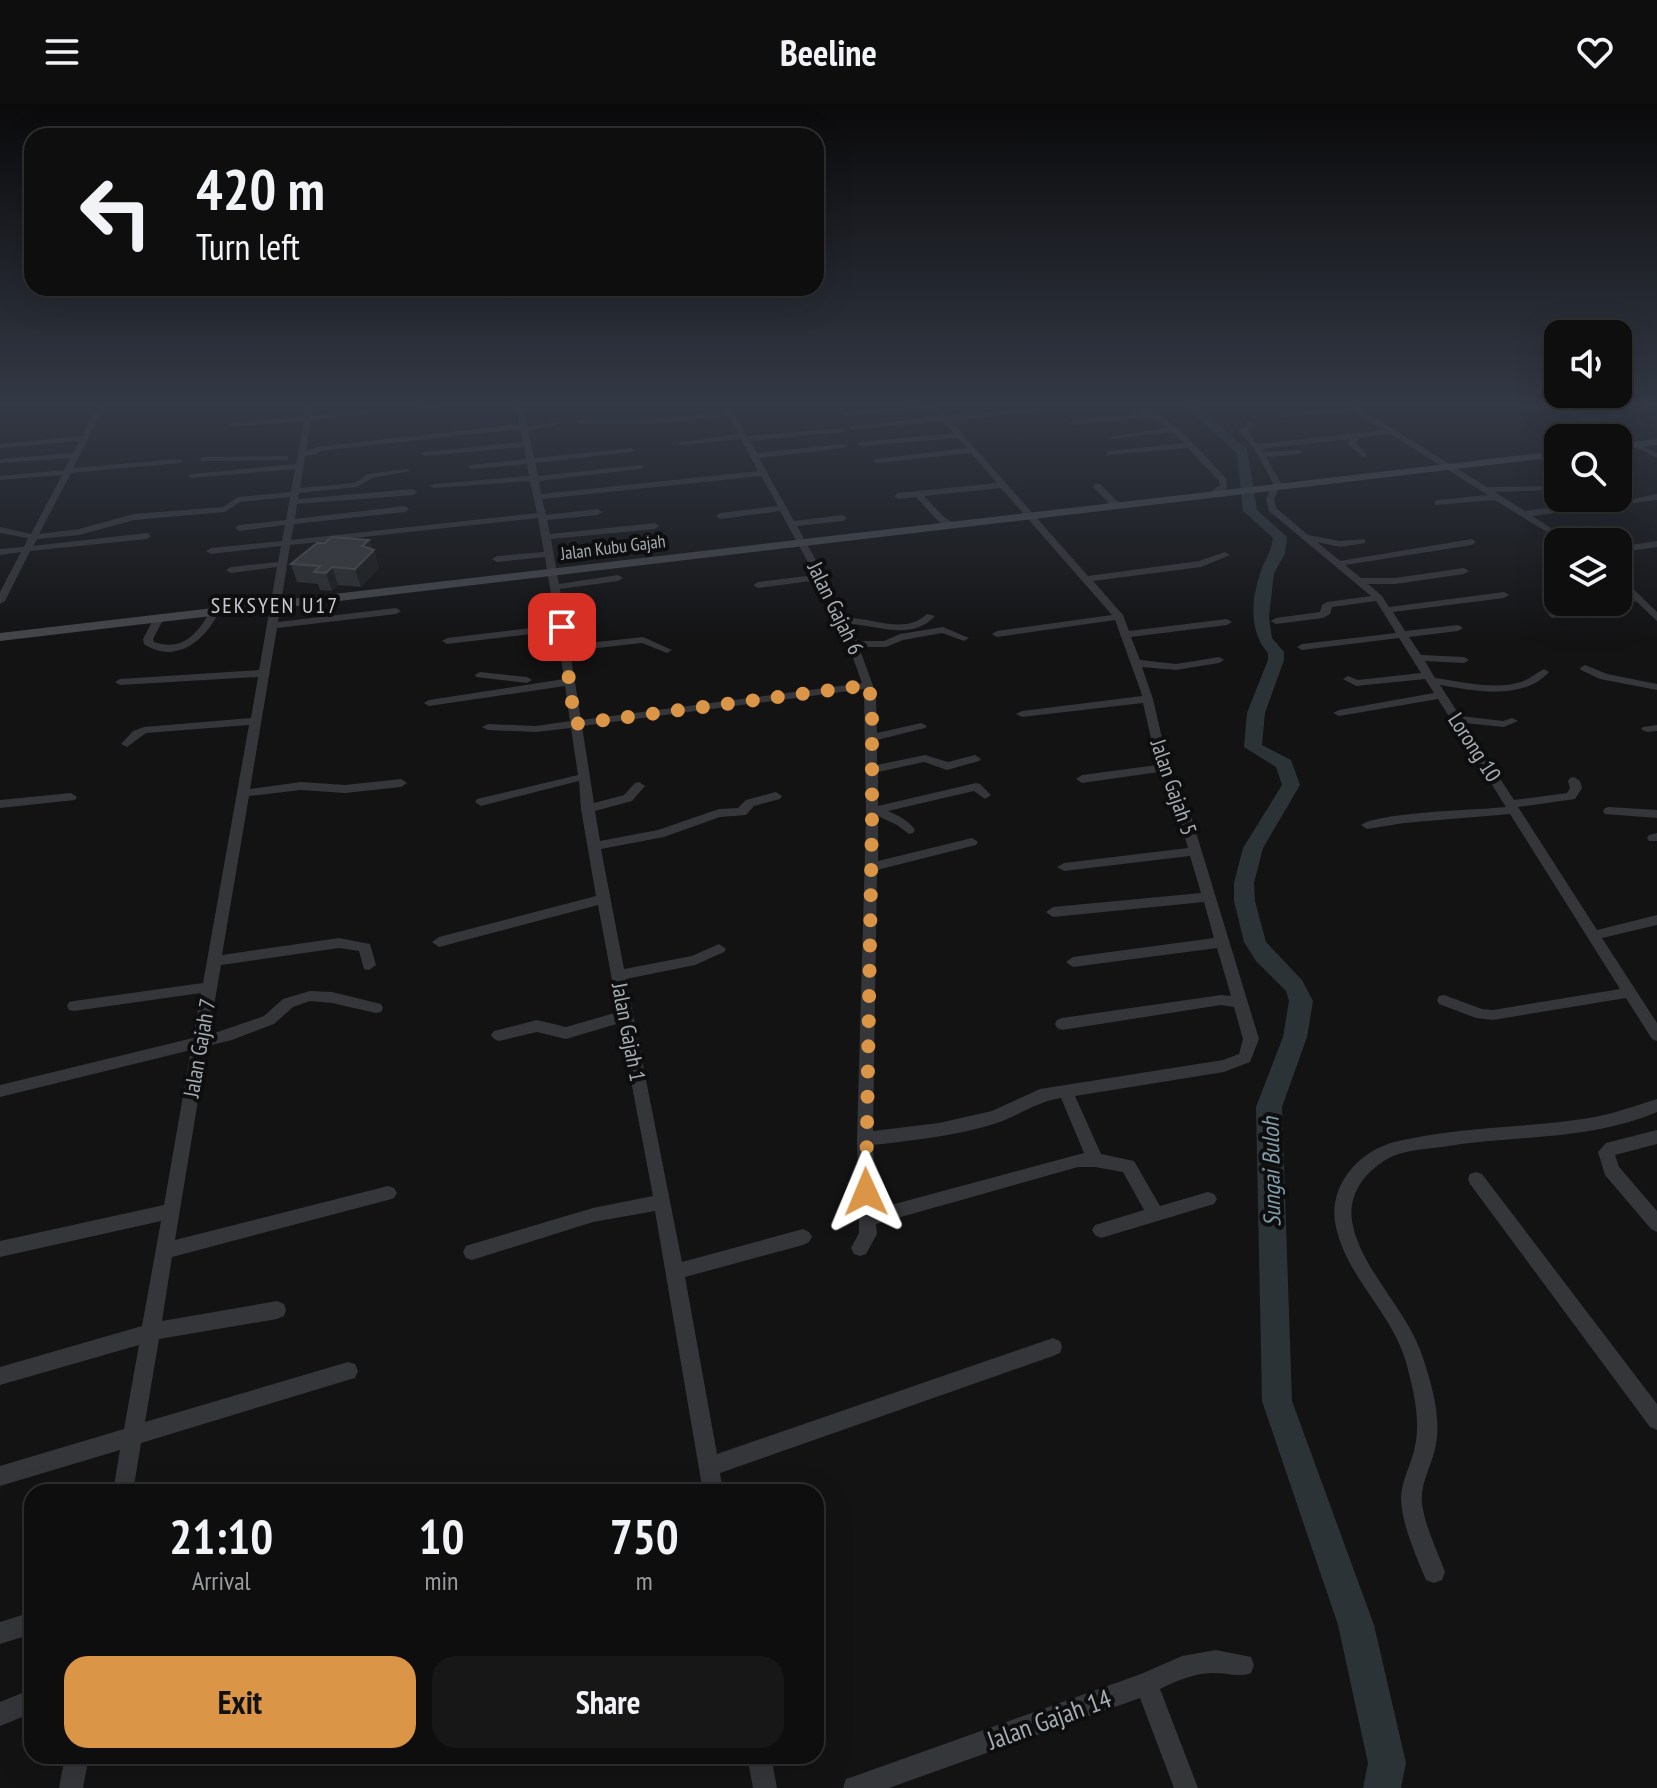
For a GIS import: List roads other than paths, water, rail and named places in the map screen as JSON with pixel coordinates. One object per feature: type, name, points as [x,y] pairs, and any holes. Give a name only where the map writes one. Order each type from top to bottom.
[{"type":"street","points":[[0,601],[61,484]]},
{"type":"street","name":"Jalan Gajah 7","points":[[124,1484],[297,484]]},
{"type":"street","points":[[295,496],[359,484]]},
{"type":"street","points":[[434,486],[464,484]]},
{"type":"street","name":"Jalan Gajah 1","points":[[535,484],[562,627],[587,809],[675,1272],[712,1484]]},
{"type":"street","points":[[537,497],[664,484]]},
{"type":"street","name":"Jalan Gajah 6","points":[[770,484],[845,621],[869,685],[875,811],[865,1139],[868,1234],[860,1248]]},
{"type":"street","points":[[1212,495],[1223,484]]},
{"type":"street","points":[[1272,487],[1276,484]]},
{"type":"street","name":"Jalan Kubu Gajah","points":[[0,637],[276,605],[554,579],[803,543],[1302,484]]},
{"type":"street","points":[[1473,484],[1546,528]]},
{"type":"street","points":[[898,496],[1005,485]]},
{"type":"street","name":"Jalan Gajah 5","points":[[1005,485],[1088,579],[1119,617],[1127,634],[1148,699],[1163,768],[1182,806],[1251,1039],[1245,1058],[1237,1062],[1066,1092]]},
{"type":"street","points":[[1097,486],[1117,506]]},
{"type":"street","name":"Lorong 10","points":[[1272,487],[1272,509],[1379,598],[1631,992],[1650,1010],[1657,1035]]},
{"type":"street","points":[[1485,491],[1544,489]]},
{"type":"street","points":[[0,530],[34,537],[84,531],[121,519],[225,509],[238,500],[413,492]]},
{"type":"street","points":[[919,495],[941,519],[951,525]]},
{"type":"street","points":[[1438,503],[1497,497]]},
{"type":"street","points":[[1632,500],[1657,497]]},
{"type":"street","points":[[720,516],[784,508]]},
{"type":"street","points":[[239,528],[405,509]]},
{"type":"street","points":[[1524,514],[1544,511]]},
{"type":"street","points":[[211,551],[598,512]]},
{"type":"street","points":[[792,524],[843,518]]},
{"type":"street","points":[[546,537],[655,526]]},
{"type":"street","points":[[0,552],[147,536]]},
{"type":"street","points":[[1306,537],[1340,544],[1362,541]]},
{"type":"street","points":[[1337,564],[1360,561],[1366,554],[1472,542]]},
{"type":"street","points":[[1632,548],[1657,544]]},
{"type":"street","points":[[497,559],[549,554]]},
{"type":"street","points":[[1088,579],[1201,564],[1225,555]]},
{"type":"street","points":[[231,570],[283,564]]},
{"type":"street","points":[[1358,581],[1395,581],[1464,571]]},
{"type":"street","points":[[758,585],[822,577]]},
{"type":"street","points":[[554,579],[618,578]]},
{"type":"street","points":[[1632,592],[1657,618]]},
{"type":"street","points":[[1386,610],[1504,595]]},
{"type":"street","points":[[1276,621],[1323,615],[1327,612],[1327,605],[1379,598]]},
{"type":"street","points":[[1632,599],[1638,598]]},
{"type":"street","points":[[272,626],[396,611]]},
{"type":"street","points":[[159,618],[148,639],[149,644],[157,648],[185,647],[192,645],[207,628],[214,612]]},
{"type":"street","points":[[845,621],[860,619],[878,627],[893,627],[921,624],[930,616]]},
{"type":"street","points":[[997,634],[1119,617]]},
{"type":"street","points":[[1127,634],[1227,622]]},
{"type":"street","points":[[447,641],[562,627]]},
{"type":"street","points":[[1302,647],[1458,628]]},
{"type":"street","points":[[855,644],[886,644],[900,637],[943,630],[964,638]]},
{"type":"street","points":[[565,649],[643,640],[667,650]]},
{"type":"street","points":[[1417,658],[1464,660]]},
{"type":"street","points":[[1136,663],[1176,667],[1219,660]]},
{"type":"street","points":[[1585,668],[1604,677],[1657,687]]},
{"type":"street","points":[[1348,679],[1356,683],[1430,678],[1494,688],[1528,684],[1544,672]]},
{"type":"street","points":[[120,682],[265,673]]},
{"type":"street","points":[[480,675],[529,680],[568,679]]},
{"type":"street","points":[[429,703],[568,679]]},
{"type":"street","points":[[488,727],[527,730],[869,685]]},
{"type":"street","points":[[1339,713],[1441,695]]},
{"type":"street","points":[[1022,714],[1148,699]]},
{"type":"street","points":[[1456,719],[1504,724],[1512,721]]},
{"type":"street","points":[[127,744],[144,730],[256,721]]},
{"type":"street","points":[[872,738],[921,726]]},
{"type":"street","points":[[872,770],[925,758],[947,766],[975,759]]},
{"type":"street","points":[[1082,779],[1163,768]]},
{"type":"street","points":[[481,802],[582,777]]},
{"type":"street","points":[[1367,825],[1413,816],[1455,817],[1571,796],[1576,788],[1574,781]]},
{"type":"street","points":[[244,793],[301,786],[345,789],[401,783]]},
{"type":"street","points":[[587,809],[628,798],[639,786]]},
{"type":"street","points":[[875,811],[976,787],[985,795]]},
{"type":"street","points":[[594,846],[660,834],[719,813],[742,812],[750,803],[776,796]]},
{"type":"street","points":[[0,804],[71,797]]},
{"type":"street","points":[[875,811],[901,822],[909,830]]},
{"type":"street","points":[[1609,811],[1657,814]]},
{"type":"street","points":[[871,867],[972,842]]},
{"type":"street","points":[[1064,867],[1196,851]]},
{"type":"street","points":[[1053,912],[1209,897]]},
{"type":"street","points":[[439,942],[603,899]]},
{"type":"street","points":[[1595,935],[1657,920]]},
{"type":"street","points":[[1073,962],[1222,942]]},
{"type":"street","points":[[215,961],[339,943],[365,947],[369,965]]},
{"type":"street","points":[[618,975],[695,960],[719,949]]},
{"type":"street","points":[[74,1006],[210,987]]},
{"type":"street","points":[[1444,1000],[1481,1014],[1493,1015],[1631,992]]},
{"type":"street","points":[[0,1091],[201,1040],[224,1037],[241,1027],[269,1020],[290,1002],[302,999],[339,997],[376,1008]]},
{"type":"street","points":[[1062,1024],[1221,1000],[1240,1002]]},
{"type":"street","points":[[499,1035],[537,1026],[566,1033],[625,1016]]},
{"type":"street","points":[[865,1139],[939,1130],[995,1117],[1040,1095],[1066,1092],[1095,1160]]},
{"type":"street","points":[[1434,1572],[1412,1500],[1427,1441],[1421,1389],[1411,1347],[1360,1262],[1344,1226],[1343,1201],[1348,1186],[1376,1156],[1390,1150],[1483,1135],[1569,1128],[1644,1111],[1657,1105]]},
{"type":"street","points":[[1657,1137],[1606,1152],[1611,1170],[1657,1224]]},
{"type":"street","points":[[867,1219],[1078,1160],[1128,1166],[1156,1215]]},
{"type":"street","points":[[1476,1179],[1657,1420]]},
{"type":"street","points":[[164,1251],[388,1193]]},
{"type":"street","points":[[1101,1230],[1208,1199]]},
{"type":"street","points":[[472,1252],[593,1215],[662,1202]]},
{"type":"street","points":[[0,1249],[171,1211]]},
{"type":"street","points":[[675,1272],[803,1237]]},
{"type":"street","points":[[0,1376],[167,1328],[277,1310]]},
{"type":"street","points":[[709,1467],[1053,1347]]},
{"type":"street","points":[[0,1476],[348,1371]]},
{"type":"street","points":[[0,1633],[24,1626]]},
{"type":"street","name":"Jalan Gajah 14","points":[[855,1788],[1146,1684],[1173,1670],[1207,1659],[1243,1665]]},
{"type":"street","points":[[1146,1684],[1186,1788]]},
{"type":"street","points":[[0,1714],[24,1704]]},
{"type":"street","points":[[71,1788],[76,1764]]},
{"type":"street","points":[[760,1764],[765,1788]]},
{"type":"waterway","name":"Sungai Buloh","points":[[1247,484],[1250,511],[1280,537],[1278,554],[1267,573],[1261,617],[1264,639],[1276,652],[1276,660],[1256,713],[1253,747],[1284,764],[1291,785],[1253,848],[1247,865],[1244,901],[1255,942],[1294,986],[1301,1001],[1295,1037],[1269,1107],[1277,1401],[1356,1625],[1387,1763],[1382,1788]]},
{"type":"district","name":"SEKSYEN U17","points":[[275,605]]}]
